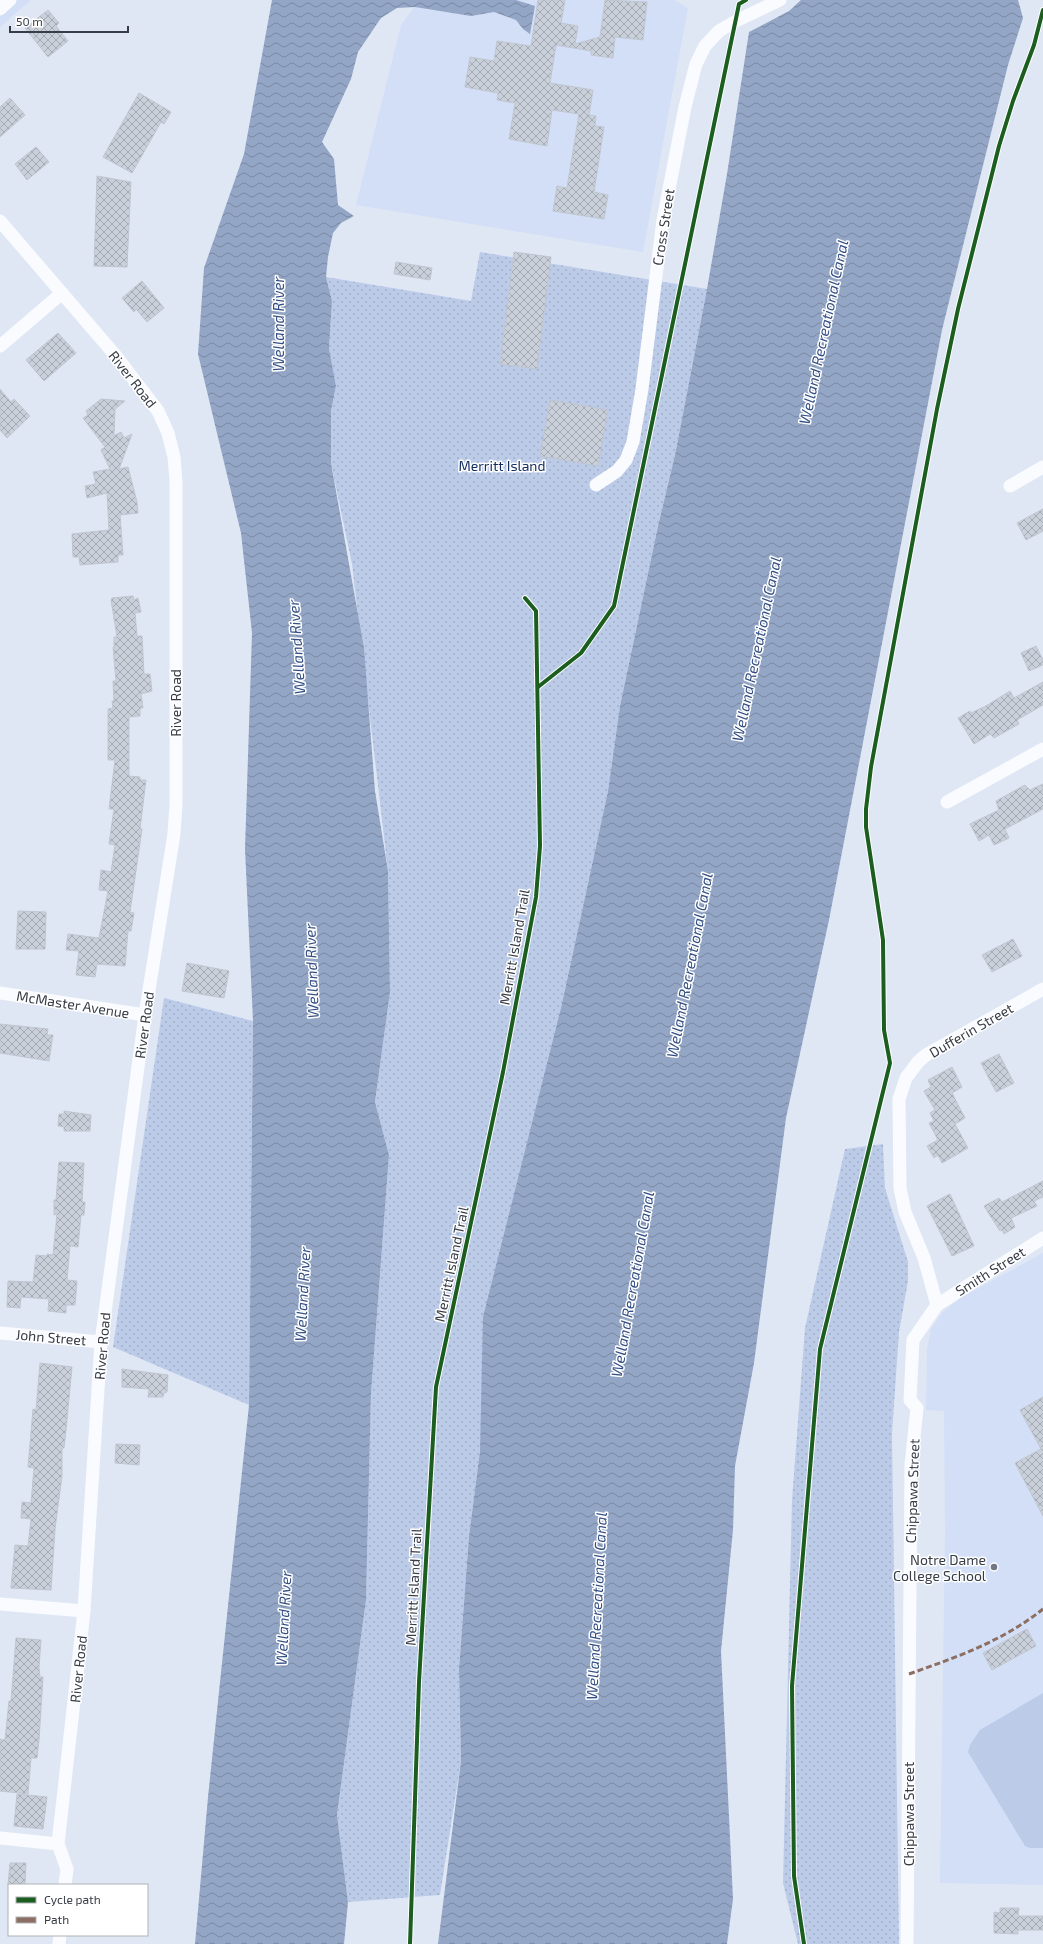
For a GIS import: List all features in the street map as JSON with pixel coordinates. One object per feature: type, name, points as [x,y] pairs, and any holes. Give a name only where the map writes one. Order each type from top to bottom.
[{"type":"street","points":[[0,9],[10,0]]},
{"type":"street","name":"Cross Street","points":[[596,485],[617,471],[626,460],[633,442],[642,389],[663,220],[685,107],[696,64],[705,46],[719,31],[736,21],[780,0]]},
{"type":"street","name":"River Road","points":[[0,221],[116,356],[153,404],[168,433],[174,456],[176,482],[176,804],[174,834],[169,873],[145,1015],[101,1342],[84,1611],[58,1844],[67,1869],[65,1884]]},
{"type":"street","points":[[0,346],[62,293]]},
{"type":"street","points":[[1010,486],[1043,467]]},
{"type":"street","points":[[947,802],[1043,749]]},
{"type":"street","name":"Dufferin Street","points":[[937,1305],[924,1258],[905,1212],[900,1188],[899,1099],[906,1078],[918,1062],[926,1055],[1043,989]]},
{"type":"street","name":"McMaster Avenue","points":[[0,993],[145,1015]]},
{"type":"street","name":"Smith Street","points":[[937,1305],[1043,1238]]},
{"type":"street","name":"Chippawa Street","points":[[907,1944],[911,1465],[917,1408],[910,1400],[910,1383],[913,1340],[937,1305]]},
{"type":"street","name":"John Street","points":[[0,1333],[101,1342]]},
{"type":"street","points":[[0,1604],[84,1611]]},
{"type":"street","points":[[0,1838],[58,1844]]},
{"type":"shaded area","points":[[0,0],[31,0],[0,27]]},
{"type":"shaded area","points":[[419,0],[674,0],[688,8],[643,252],[356,205],[401,25]]},
{"type":"shaded area","name":"Notre Dame College School","points":[[1043,1253],[1043,1885],[940,1883],[945,1529],[944,1411],[926,1410],[927,1349],[931,1329],[942,1313],[960,1298]]},
{"type":"green space","name":"Merritt Island","points":[[480,252],[707,289],[675,455],[658,526],[620,706],[608,791],[561,1008],[480,1451],[469,1536],[459,1669],[461,1761],[440,1895],[348,1902],[337,1815],[366,1600],[371,1394],[389,1155],[375,1102],[390,992],[388,871],[352,564],[331,463],[331,411],[336,386],[329,348],[332,301],[326,277],[471,301]]},
{"type":"green space","points":[[164,998],[253,1021],[249,1405],[113,1347]]},
{"type":"green space","points":[[883,1144],[885,1188],[908,1262],[908,1281],[899,1332],[892,1433],[899,1944],[798,1944],[783,1883],[792,1500],[805,1328],[845,1149]]},
{"type":"green space","points":[[1043,1693],[1043,1848],[1030,1848],[1025,1846],[968,1752],[970,1745],[980,1730]]},
{"type":"water","name":"Welland River","points":[[272,0],[516,0],[535,6],[530,34],[523,29],[516,20],[494,12],[471,16],[415,7],[397,8],[381,18],[358,52],[351,79],[322,142],[334,159],[338,205],[354,216],[341,223],[333,233],[326,277],[332,301],[329,348],[336,386],[331,411],[331,463],[364,648],[375,791],[388,871],[390,992],[375,1102],[389,1155],[371,1394],[366,1600],[337,1815],[348,1902],[344,1944],[195,1944],[208,1797],[249,1405],[253,1021],[245,849],[252,633],[241,533],[198,354],[204,268],[244,154]]},
{"type":"water","name":"Welland Recreational Canal","points":[[801,0],[1018,0],[1023,18],[1008,65],[942,330],[829,920],[786,1118],[754,1363],[735,1466],[733,1530],[721,1651],[733,1899],[727,1944],[438,1944],[461,1761],[459,1669],[469,1536],[480,1451],[483,1317],[561,1008],[608,791],[620,706],[658,526],[675,455],[707,289],[749,32],[789,11]]},
{"type":"building","points":[[538,0],[565,0],[561,23],[578,26],[575,44],[600,37],[605,0],[647,2],[643,40],[615,37],[613,58],[591,55],[591,51],[556,45],[550,83],[593,90],[589,115],[596,116],[595,126],[604,127],[594,192],[608,195],[604,219],[553,211],[557,186],[567,188],[579,114],[552,110],[547,146],[509,139],[515,103],[497,100],[498,93],[465,87],[470,57],[494,61],[497,41],[531,46]]},
{"type":"building","points":[[48,10],[59,23],[56,26],[68,41],[48,57],[25,28]]},
{"type":"building","points":[[139,93],[171,112],[164,124],[161,122],[132,173],[103,157]]},
{"type":"building","points":[[10,98],[25,115],[0,137],[0,107]]},
{"type":"building","points":[[36,147],[49,162],[27,180],[15,164]]},
{"type":"building","points":[[97,176],[131,182],[127,267],[94,266]]},
{"type":"building","points":[[514,252],[551,257],[537,369],[500,364]]},
{"type":"building","points":[[396,262],[432,268],[430,280],[394,274]]},
{"type":"building","points":[[142,281],[164,308],[147,322],[136,309],[134,312],[122,298]]},
{"type":"building","points":[[58,333],[76,353],[44,381],[26,360]]},
{"type":"building","points":[[0,389],[11,402],[14,399],[30,416],[7,438],[0,430]]},
{"type":"building","points":[[101,399],[125,401],[115,409],[114,436],[121,432],[124,438],[132,434],[119,469],[128,467],[137,502],[138,513],[120,515],[123,555],[118,555],[118,562],[80,565],[79,557],[73,557],[72,534],[109,530],[107,493],[87,498],[85,486],[96,484],[93,472],[110,469],[101,450],[105,447],[83,418],[88,415],[86,411]]},
{"type":"building","points":[[550,400],[608,410],[598,466],[540,456]]},
{"type":"building","points":[[1043,509],[1043,531],[1026,540],[1017,523]]},
{"type":"building","points":[[133,596],[134,600],[138,598],[141,612],[135,613],[137,636],[142,636],[144,674],[150,674],[152,691],[141,694],[143,708],[140,708],[140,716],[129,717],[129,776],[140,777],[140,780],[146,780],[140,829],[142,829],[130,912],[134,913],[131,931],[128,931],[125,966],[97,964],[95,977],[76,975],[79,951],[66,950],[68,934],[99,938],[108,891],[99,890],[101,870],[111,872],[115,845],[109,844],[114,809],[109,809],[115,760],[108,760],[108,709],[113,708],[112,701],[114,701],[113,681],[116,681],[113,647],[114,637],[117,637],[111,600],[112,598]]},
{"type":"building","points":[[1036,646],[1043,660],[1043,665],[1029,671],[1021,653]]},
{"type":"building","points":[[1043,682],[1043,705],[1017,720],[1019,724],[994,738],[990,734],[974,744],[958,718],[970,711],[971,713],[986,706],[1010,691],[1014,698]]},
{"type":"building","points":[[1043,784],[1043,809],[1005,829],[1009,838],[994,845],[989,835],[979,841],[970,824],[999,810],[996,801],[1025,785],[1030,790]]},
{"type":"building","points":[[18,911],[46,912],[45,949],[16,949]]},
{"type":"building","points":[[1013,939],[1022,956],[992,972],[982,955]]},
{"type":"building","points":[[187,963],[229,971],[224,998],[182,991]]},
{"type":"building","points":[[0,1024],[48,1029],[47,1035],[53,1035],[49,1061],[0,1053]]},
{"type":"building","points":[[999,1054],[1014,1083],[996,1092],[981,1063]]},
{"type":"building","points":[[952,1067],[962,1087],[952,1093],[965,1118],[955,1124],[968,1148],[942,1163],[938,1155],[934,1158],[927,1146],[938,1140],[929,1123],[934,1121],[930,1113],[935,1110],[924,1091],[931,1087],[928,1080]]},
{"type":"building","points":[[64,1111],[91,1115],[90,1131],[64,1131],[64,1127],[58,1126],[59,1114],[64,1114]]},
{"type":"building","points":[[59,1162],[84,1163],[82,1202],[85,1202],[84,1215],[81,1215],[78,1247],[70,1246],[67,1280],[77,1281],[75,1305],[66,1305],[66,1313],[48,1311],[49,1299],[21,1297],[20,1308],[7,1307],[8,1281],[33,1282],[36,1255],[53,1255],[57,1214],[54,1215],[54,1200],[56,1200]]},
{"type":"building","points":[[1043,1181],[1043,1197],[1034,1201],[1037,1206],[1011,1218],[1015,1227],[1004,1234],[1002,1230],[1000,1231],[984,1206],[999,1198],[1002,1202]]},
{"type":"building","points":[[950,1194],[974,1246],[952,1256],[927,1206]]},
{"type":"building","points":[[40,1363],[72,1367],[64,1448],[62,1448],[62,1476],[55,1529],[51,1590],[11,1588],[15,1545],[28,1546],[31,1519],[21,1518],[22,1502],[31,1503],[34,1468],[28,1467],[33,1409],[36,1410]]},
{"type":"building","points":[[122,1369],[168,1375],[167,1392],[164,1393],[163,1397],[148,1397],[149,1389],[122,1387]]},
{"type":"building","points":[[1043,1397],[1043,1516],[1015,1463],[1041,1449],[1020,1410]]},
{"type":"building","points":[[116,1444],[140,1445],[139,1465],[115,1463]]},
{"type":"building","points":[[1027,1629],[1036,1646],[992,1670],[983,1653]]},
{"type":"building","points":[[16,1638],[41,1640],[39,1667],[40,1677],[43,1677],[39,1740],[37,1758],[31,1758],[28,1794],[0,1791],[0,1739],[5,1740],[9,1701],[11,1701]]},
{"type":"building","points":[[17,1794],[47,1797],[43,1829],[14,1826]]},
{"type":"building","points":[[10,1863],[26,1863],[25,1884],[8,1884]]},
{"type":"building","points":[[1000,1908],[1019,1908],[1018,1916],[1043,1916],[1043,1930],[1018,1930],[1018,1934],[994,1933],[994,1912],[1000,1913]]},
{"type":"marked path","points":[[909,1674],[945,1661],[996,1639],[1028,1620],[1043,1609]]},
{"type":"cycle path","points":[[538,687],[581,653],[614,606],[739,4],[746,0]]},
{"type":"cycle path","points":[[804,1944],[794,1876],[792,1686],[820,1349],[890,1063],[884,1030],[883,940],[866,827],[866,809],[871,767],[937,409],[958,309],[999,146],[1013,101],[1034,45],[1043,10]]},
{"type":"cycle path","name":"Merritt Island Trail","points":[[410,1944],[419,1682],[436,1387],[503,1072],[536,897],[540,846],[536,611],[525,598]]},
{"type":"place","name":"Notre Dame College School","points":[[994,1567]]}]
